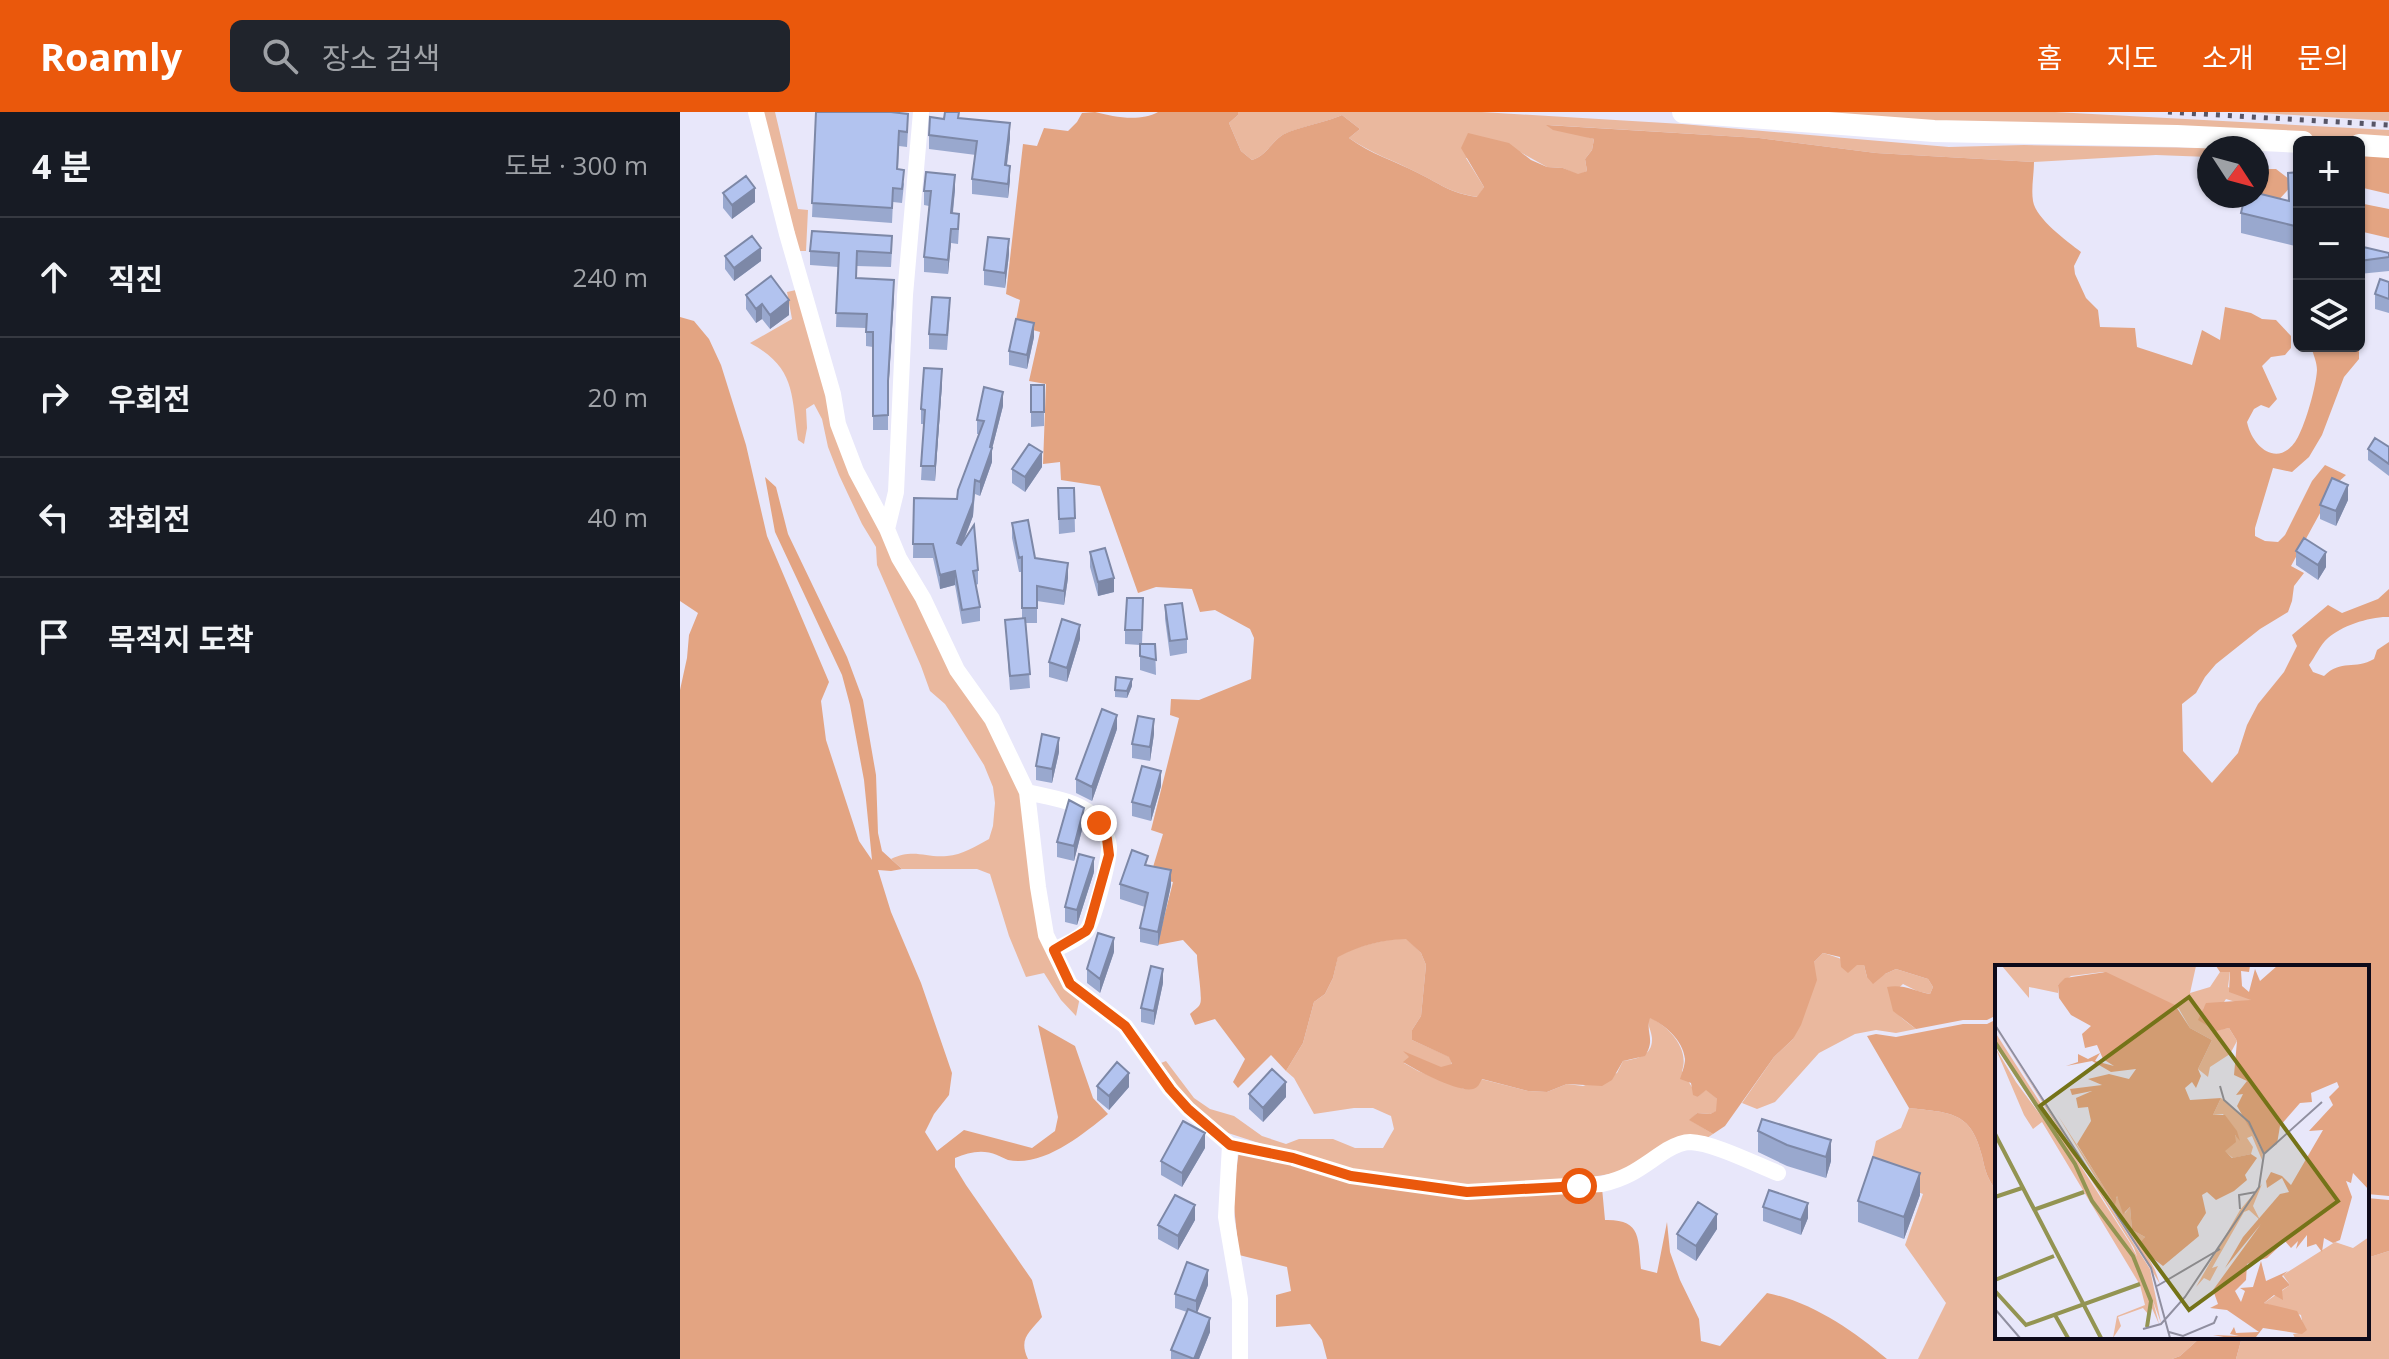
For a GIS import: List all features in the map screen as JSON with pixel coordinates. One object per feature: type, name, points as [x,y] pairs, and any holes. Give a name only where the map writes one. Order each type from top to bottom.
[{"type":"street","points":[[756,112],[833,394],[838,424],[856,471],[899,558],[937,624],[957,670],[992,719],[1027,792],[1046,935],[1070,984],[1125,1026],[1188,1109],[1230,1145],[1293,1158],[1351,1176],[1467,1192],[1525,1190],[1621,1180],[1667,1150],[1687,1142],[1703,1144],[1778,1173]]},
{"type":"street","points":[[887,529],[896,492],[905,295],[921,112]]},
{"type":"street","points":[[1683,112],[1934,131],[2293,142]]},
{"type":"street","points":[[2365,145],[2389,147]]},
{"type":"street","points":[[1027,792],[1090,812],[1099,823],[1109,846],[1089,926],[1086,931],[1054,950]]},
{"type":"street","points":[[1230,1145],[1226,1217],[1240,1299],[1240,1359]]},
{"type":"shaded area","points":[[763,112],[775,112],[798,209],[808,210],[806,251],[797,251]]},
{"type":"shaded area","points":[[1095,112],[1135,118],[1158,112],[1238,112],[1229,123],[1241,151],[1252,160],[1261,156],[1286,133],[1342,115],[1360,129],[1349,138],[1357,144],[1446,188],[1477,197],[1484,187],[1461,148],[1468,133],[1509,143],[1531,160],[1547,167],[1563,168],[1578,174],[1587,171],[1585,159],[1592,150],[1594,139],[1553,130],[1546,125],[1759,138],[1876,153],[2034,162],[2032,192],[2035,208],[2053,229],[2081,252],[2074,266],[2075,274],[2086,298],[2098,310],[2100,327],[2135,328],[2137,347],[2192,365],[2202,330],[2220,340],[2225,307],[2262,319],[2276,320],[2291,336],[2291,348],[2285,355],[2271,357],[2262,366],[2277,399],[2269,408],[2261,405],[2254,409],[2247,422],[2255,441],[2268,452],[2284,452],[2301,431],[2316,377],[2313,352],[2359,352],[2359,359],[2344,377],[2322,435],[2309,457],[2292,472],[2273,468],[2255,528],[2255,536],[2278,542],[2285,535],[2312,481],[2325,465],[2346,475],[2336,484],[2291,566],[2304,573],[2294,586],[2288,612],[2260,629],[2216,664],[2196,693],[2182,704],[2183,751],[2212,783],[2238,753],[2258,704],[2284,672],[2297,646],[2292,635],[2328,605],[2342,613],[2378,599],[2389,589],[2389,617],[2365,620],[2334,634],[2322,644],[2309,665],[2313,672],[2324,676],[2336,668],[2374,659],[2377,650],[2389,642],[2389,1196],[2369,1194],[2369,965],[1995,965],[1995,1016],[1987,1020],[1963,1020],[1916,1029],[1893,1011],[1887,987],[1904,987],[1930,994],[1933,987],[1928,979],[1896,969],[1873,984],[1867,977],[1864,965],[1857,965],[1848,973],[1841,967],[1840,957],[1823,953],[1814,962],[1817,980],[1793,1039],[1774,1057],[1725,1126],[1713,1134],[1689,1120],[1697,1113],[1716,1111],[1717,1099],[1706,1090],[1698,1097],[1693,1095],[1691,1083],[1680,1079],[1685,1059],[1681,1046],[1667,1029],[1650,1018],[1650,1045],[1645,1056],[1623,1061],[1612,1080],[1602,1086],[1567,1084],[1547,1092],[1528,1091],[1482,1079],[1473,1089],[1458,1088],[1403,1062],[1409,1057],[1403,1051],[1441,1067],[1452,1064],[1449,1057],[1412,1040],[1412,1030],[1421,1016],[1426,965],[1421,953],[1406,939],[1363,946],[1338,957],[1333,978],[1325,994],[1314,1002],[1303,1043],[1286,1071],[1271,1055],[1238,1088],[1233,1082],[1245,1059],[1215,1019],[1195,1025],[1190,1014],[1201,1001],[1197,955],[1183,940],[1157,945],[1173,882],[1150,877],[1163,834],[1151,830],[1179,718],[1170,715],[1171,699],[1199,700],[1251,679],[1254,638],[1250,629],[1215,610],[1200,612],[1192,589],[1156,587],[1138,593],[1100,486],[1061,480],[1060,462],[1043,464],[1046,384],[1029,381],[1040,332],[1015,325],[1020,300],[1006,294],[1023,144],[1037,146],[1044,128],[1068,131],[1082,113]]},
{"type":"shaded area","points":[[1238,112],[1482,112],[1682,124],[1949,147],[2197,148],[2197,157],[2156,155],[2034,162],[1876,153],[1759,138],[1548,125],[1594,139],[1592,150],[1585,159],[1587,171],[1578,175],[1563,168],[1547,167],[1520,152],[1466,158],[1484,187],[1478,197],[1446,188],[1357,143],[1349,138],[1360,129],[1342,115],[1286,133],[1261,156],[1252,160],[1241,151],[1229,123]]},
{"type":"shaded area","points":[[1748,112],[2055,112],[2389,130],[2389,142],[2365,141],[2365,136],[2261,136]]},
{"type":"shaded area","points":[[2246,112],[2389,112],[2389,121]]},
{"type":"shaded area","points":[[2365,154],[2389,156],[2389,194],[2365,188]]},
{"type":"shaded area","points":[[2269,169],[2276,169],[2293,182],[2275,204],[2269,201]]},
{"type":"shaded area","points":[[2365,204],[2389,209],[2389,238],[2365,232]]},
{"type":"shaded area","points":[[796,290],[834,425],[1023,793],[1034,887],[1080,997],[1076,1016],[1061,1000],[1044,973],[1026,977],[1009,936],[990,874],[977,869],[902,869],[891,859],[913,854],[953,855],[989,839],[995,803],[993,787],[984,765],[955,719],[945,704],[930,691],[877,565],[876,547],[839,475],[822,419],[814,404],[806,409],[804,444],[798,440],[792,396],[784,373],[765,352],[750,343],[792,319],[787,292]]},
{"type":"shaded area","points":[[680,317],[694,321],[709,339],[721,365],[746,445],[767,536],[829,682],[821,701],[826,740],[859,841],[872,860],[864,780],[842,675],[775,532],[765,477],[776,487],[788,534],[847,657],[863,700],[876,775],[878,833],[882,851],[902,869],[878,870],[952,1073],[949,1095],[925,1132],[937,1151],[964,1130],[1032,1148],[1055,1131],[1058,1117],[1038,1025],[1075,1046],[1093,1098],[1108,1114],[1062,1148],[1035,1159],[1008,1160],[981,1152],[955,1158],[955,1167],[966,1185],[1032,1280],[1042,1317],[1025,1340],[1028,1359],[680,1359],[680,690],[689,635],[698,613],[680,601]]},
{"type":"shaded area","points":[[1406,938],[1421,953],[1426,965],[1421,1016],[1412,1030],[1412,1040],[1450,1057],[1452,1065],[1441,1068],[1406,1054],[1410,1057],[1404,1063],[1464,1089],[1481,1079],[1528,1091],[1547,1092],[1567,1084],[1583,1086],[1617,1073],[1623,1061],[1647,1053],[1652,1044],[1649,1017],[1676,1039],[1683,1054],[1682,1071],[1698,1097],[1706,1089],[1717,1099],[1717,1111],[1697,1113],[1690,1120],[1713,1134],[1622,1172],[1591,1177],[1468,1186],[1348,1172],[1228,1133],[1187,1099],[1161,1063],[1166,1061],[1194,1098],[1210,1109],[1234,1116],[1262,1136],[1286,1144],[1299,1139],[1333,1139],[1355,1148],[1383,1148],[1394,1129],[1391,1116],[1373,1108],[1314,1114],[1294,1078],[1286,1071],[1303,1043],[1314,1002],[1325,994],[1333,978],[1338,956],[1371,944]]},
{"type":"shaded area","points":[[1823,953],[1864,965],[1867,977],[1896,969],[1928,979],[1933,987],[1930,994],[1903,984],[1891,995],[1895,1011],[1916,1029],[1855,1034],[1819,1053],[1775,1102],[1757,1109],[1742,1103],[1774,1057],[1793,1039],[1814,962]]},
{"type":"shaded area","points":[[1995,1020],[1995,1188],[1972,1130],[1965,1122],[1947,1113],[1909,1108],[1867,1036],[1896,1037],[1963,1024],[1987,1024]]},
{"type":"shaded area","points":[[1909,1108],[1947,1113],[1965,1122],[1977,1141],[1987,1174],[1995,1188],[1995,1339],[2199,1339],[2172,1359],[1918,1359],[1946,1303],[1905,1245],[1923,1194],[1869,1173],[1876,1141],[1901,1128]]},
{"type":"shaded area","points":[[1239,1150],[1395,1187],[1602,1188],[1605,1220],[1632,1227],[1638,1240],[1641,1269],[1657,1273],[1667,1222],[1670,1252],[1699,1319],[1701,1341],[1720,1346],[1767,1293],[1800,1303],[1831,1318],[1887,1359],[1327,1359],[1322,1340],[1310,1324],[1276,1327],[1276,1295],[1291,1291],[1287,1267],[1239,1255],[1233,1197]]},
{"type":"shaded area","points":[[2369,1198],[2389,1200],[2389,1251],[2369,1257]]},
{"type":"shaded area","points":[[2389,1251],[2389,1359],[2236,1359],[2241,1339],[2369,1339],[2369,1257]]},
{"type":"shaded area","points":[[2199,1339],[2241,1339],[2236,1359],[2172,1359]]},
{"type":"building","points":[[816,112],[908,114],[907,132],[899,131],[897,169],[904,170],[902,189],[893,188],[892,208],[812,203]]},
{"type":"building","points":[[945,112],[959,112],[958,118],[1010,123],[1005,165],[1010,166],[1008,184],[972,179],[977,141],[929,135],[930,117],[944,119]]},
{"type":"building","points":[[926,172],[955,175],[951,213],[959,214],[958,229],[951,229],[948,260],[924,257],[931,191],[924,191]]},
{"type":"building","points":[[2288,173],[2293,173],[2293,226],[2241,213],[2242,208],[2269,208],[2269,196],[2289,201]]},
{"type":"building","points":[[746,176],[755,188],[732,205],[723,193]]},
{"type":"building","points":[[812,231],[892,236],[891,253],[857,251],[856,278],[894,280],[888,415],[873,416],[873,332],[866,332],[867,314],[836,313],[839,253],[810,251]]},
{"type":"building","points":[[752,236],[761,248],[734,268],[725,256]]},
{"type":"building","points":[[988,237],[1009,239],[1005,273],[984,270]]},
{"type":"building","points":[[2365,247],[2389,253],[2389,257],[2365,260]]},
{"type":"building","points":[[771,276],[789,300],[770,315],[762,304],[756,309],[746,295]]},
{"type":"building","points":[[2380,279],[2389,282],[2389,299],[2375,294]]},
{"type":"building","points":[[932,297],[950,298],[947,335],[929,334]]},
{"type":"building","points":[[1016,319],[1034,323],[1027,355],[1009,351]]},
{"type":"building","points":[[924,368],[942,369],[935,466],[921,466]]},
{"type":"building","points":[[1031,385],[1044,385],[1044,412],[1031,412]]},
{"type":"building","points":[[984,387],[1003,392],[992,448],[980,482],[975,480],[973,502],[957,543],[961,545],[974,525],[978,570],[973,571],[980,607],[962,610],[955,571],[940,575],[933,544],[913,544],[914,498],[957,499],[984,421],[977,420]]},
{"type":"building","points":[[2375,438],[2389,447],[2389,464],[2368,449]]},
{"type":"building","points":[[1029,444],[1042,452],[1025,477],[1012,469]]},
{"type":"building","points":[[2332,478],[2348,485],[2336,511],[2320,505]]},
{"type":"building","points":[[1058,488],[1074,488],[1075,518],[1059,519]]},
{"type":"building","points":[[1028,520],[1035,558],[1068,563],[1064,591],[1037,586],[1037,608],[1022,608],[1022,557],[1019,558],[1012,523]]},
{"type":"building","points":[[2304,538],[2326,552],[2318,565],[2296,551]]},
{"type":"building","points":[[1105,548],[1114,578],[1098,582],[1090,552]]},
{"type":"building","points":[[1127,598],[1143,598],[1142,630],[1125,630]]},
{"type":"building","points":[[1182,603],[1187,639],[1170,641],[1165,605]]},
{"type":"building","points":[[1025,618],[1030,674],[1010,676],[1005,620]]},
{"type":"building","points":[[1062,619],[1080,625],[1067,668],[1049,662]]},
{"type":"building","points":[[1140,644],[1155,644],[1156,660],[1140,656]]},
{"type":"building","points":[[1116,677],[1132,679],[1127,691],[1115,690]]},
{"type":"building","points":[[1102,709],[1117,715],[1092,787],[1076,779]]},
{"type":"building","points":[[1138,716],[1154,719],[1150,747],[1132,744]]},
{"type":"building","points":[[1042,734],[1059,738],[1052,769],[1036,766]]},
{"type":"building","points":[[1142,766],[1161,771],[1151,807],[1132,802]]},
{"type":"building","points":[[1069,800],[1084,808],[1074,846],[1057,842]]},
{"type":"building","points":[[1132,850],[1148,856],[1145,865],[1171,870],[1158,932],[1140,928],[1148,893],[1120,884]]},
{"type":"building","points":[[1079,854],[1094,858],[1077,910],[1065,907]]},
{"type":"building","points":[[1098,933],[1114,938],[1100,979],[1087,969]]},
{"type":"building","points":[[1151,966],[1163,969],[1154,1011],[1141,1008]]},
{"type":"building","points":[[1117,1062],[1129,1073],[1109,1096],[1097,1086]]},
{"type":"building","points":[[1272,1069],[1286,1082],[1263,1108],[1249,1094]]},
{"type":"building","points":[[1762,1119],[1831,1140],[1826,1157],[1787,1145],[1758,1131]]},
{"type":"building","points":[[1183,1121],[1205,1133],[1182,1173],[1161,1161]]},
{"type":"building","points":[[1873,1157],[1920,1173],[1904,1217],[1858,1201]]},
{"type":"building","points":[[1769,1190],[1808,1203],[1801,1220],[1763,1207]]},
{"type":"building","points":[[1175,1195],[1195,1205],[1178,1236],[1158,1225]]},
{"type":"building","points":[[1698,1202],[1717,1214],[1696,1246],[1677,1234]]},
{"type":"building","points":[[1187,1262],[1208,1270],[1196,1301],[1175,1294]]},
{"type":"building","points":[[1188,1309],[1210,1318],[1194,1359],[1171,1350]]},
{"type":"railway","points":[[2168,112],[2389,125]]},
{"type":"route","points":[[1099,823],[1107,839],[1109,855],[1089,926],[1086,931],[1054,950],[1070,984],[1125,1026],[1170,1089],[1230,1145],[1293,1158],[1351,1176],[1467,1192],[1579,1186]]}]
